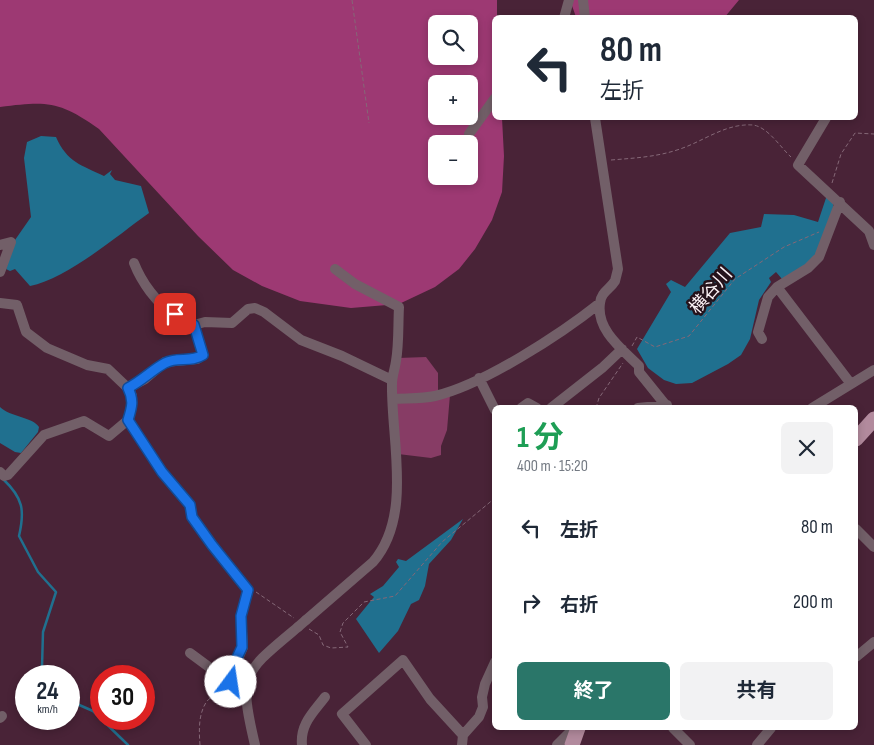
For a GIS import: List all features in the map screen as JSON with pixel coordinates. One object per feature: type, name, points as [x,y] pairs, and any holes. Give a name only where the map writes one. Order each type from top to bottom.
[{"type":"main road","points":[[858,437],[874,419]]},
{"type":"street","points":[[565,15],[569,0]]},
{"type":"street","points":[[583,0],[585,15]]},
{"type":"street","points":[[469,134],[492,102]]},
{"type":"street","points":[[595,120],[603,160],[618,269],[614,281],[604,292],[600,303],[606,331],[639,366],[639,372],[666,405]]},
{"type":"street","points":[[825,120],[798,165],[869,231],[874,245]]},
{"type":"street","points":[[762,339],[758,332],[768,297],[778,287],[808,268],[818,257],[840,202]]},
{"type":"street","points":[[0,245],[11,242],[0,272]]},
{"type":"street","points":[[128,388],[145,379],[165,362],[197,359],[203,355],[194,325],[184,317],[175,314],[160,302],[140,277],[134,263]]},
{"type":"street","points":[[255,745],[245,685],[254,666],[373,562],[388,541],[397,488],[392,380],[396,360],[399,307],[355,284],[335,269]]},
{"type":"street","points":[[778,287],[851,384]]},
{"type":"street","points":[[0,303],[18,305],[26,332],[47,348],[88,365],[108,369],[128,388],[132,396],[128,420],[109,436],[84,421],[44,435],[8,475],[4,476],[0,472]]},
{"type":"street","points":[[393,399],[434,396],[479,378],[574,323],[600,303]]},
{"type":"street","points":[[194,325],[205,322],[232,322],[248,309],[255,308],[264,312],[301,340],[342,356],[392,380]]},
{"type":"street","points":[[555,405],[625,351]]},
{"type":"street","points":[[817,405],[874,370]]},
{"type":"street","points":[[479,378],[492,405]]},
{"type":"street","points":[[128,420],[162,472],[190,505],[192,517],[248,590],[241,616],[242,647],[230,678]]},
{"type":"street","points":[[858,531],[874,548]]},
{"type":"street","points":[[858,655],[874,642]]},
{"type":"street","points":[[190,653],[213,670],[230,678],[246,700]]},
{"type":"street","points":[[366,745],[342,714],[403,660],[430,699],[463,740],[479,717],[485,684],[492,669]]},
{"type":"street","points":[[302,745],[301,733],[304,724],[325,697]]},
{"type":"street","points":[[675,730],[690,745]]},
{"type":"street","points":[[757,745],[769,730]]},
{"type":"street","points":[[557,745],[568,734],[575,735]]},
{"type":"path","points":[[352,0],[369,123]]},
{"type":"path","points":[[603,160],[654,157],[683,148],[722,130],[754,125],[764,129],[798,165]]},
{"type":"path","points":[[832,186],[841,154],[855,133],[874,134]]},
{"type":"path","name":"横谷川","points":[[597,405],[625,351],[637,337],[655,347],[689,336],[735,279],[784,247],[818,232]]},
{"type":"shaded area","points":[[0,0],[497,0],[497,15],[492,15],[492,120],[502,120],[504,156],[502,192],[492,220],[475,249],[459,269],[435,287],[399,304],[351,308],[300,301],[262,286],[233,270],[198,236],[99,129],[63,108],[42,104],[0,107]]},
{"type":"shaded area","points":[[570,0],[739,0],[726,15],[575,15]]},
{"type":"shaded area","points":[[426,357],[438,373],[438,398],[450,395],[447,430],[441,446],[441,455],[431,458],[398,454],[395,401],[398,358]]},
{"type":"water","points":[[41,136],[56,137],[65,152],[76,162],[104,176],[112,170],[110,174],[115,180],[141,186],[149,213],[76,266],[44,282],[30,286],[15,269],[10,271],[6,269],[15,240],[31,217],[24,158],[27,142]]},
{"type":"water","points":[[827,195],[833,199],[833,207],[830,225],[822,244],[812,260],[797,272],[782,279],[776,272],[769,278],[771,282],[759,300],[750,339],[741,355],[692,383],[676,384],[664,380],[648,368],[637,349],[671,292],[666,284],[671,280],[685,287],[730,233],[761,227],[764,214],[794,215],[818,222]]},
{"type":"water","points":[[0,407],[9,413],[32,421],[39,427],[38,432],[21,453],[15,452],[0,443]]},
{"type":"water","points":[[463,519],[451,540],[429,564],[425,586],[419,600],[411,604],[398,631],[379,653],[356,619],[374,597],[370,594],[383,586],[399,567],[396,562],[398,559],[406,561]]},
{"type":"waterway","points":[[3,479],[15,492],[21,505],[22,519],[19,536],[38,572],[56,592],[43,632],[42,665]]},
{"type":"waterway","points":[[80,705],[93,711],[128,745]]},
{"type":"route","points":[[175,314],[190,320],[194,325],[196,338],[203,350],[203,355],[197,359],[179,359],[165,362],[145,379],[128,388],[132,396],[132,405],[128,420],[162,472],[177,492],[190,505],[192,517],[248,590],[240,625],[242,647],[229,675],[231,682]]}]
